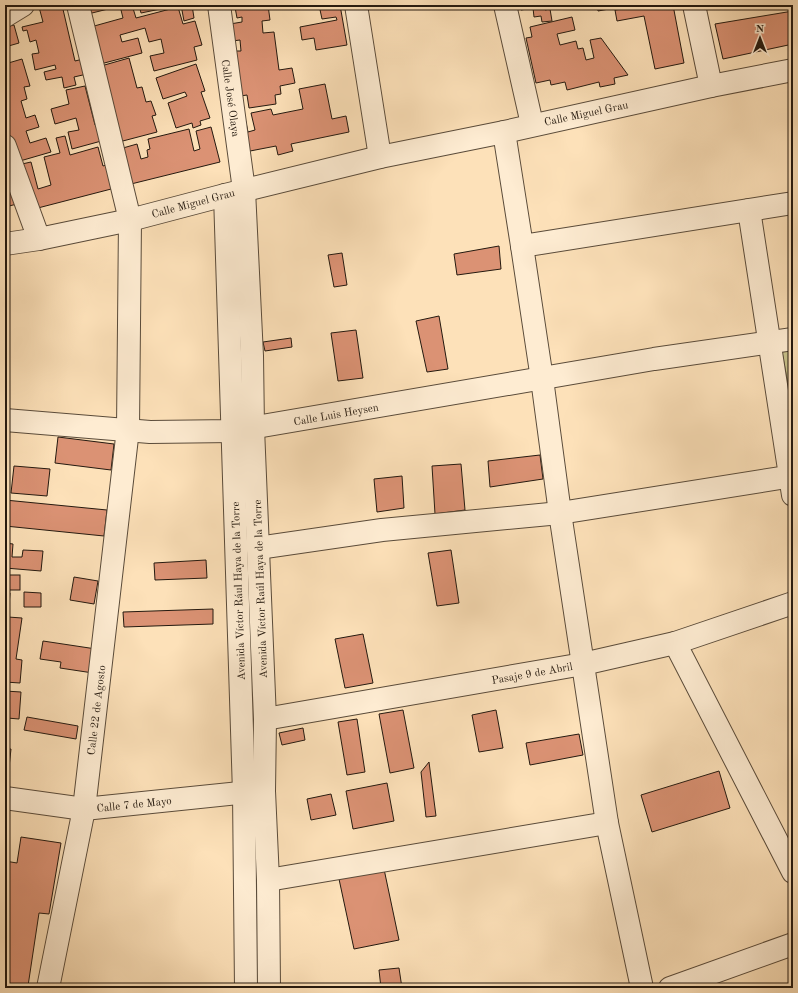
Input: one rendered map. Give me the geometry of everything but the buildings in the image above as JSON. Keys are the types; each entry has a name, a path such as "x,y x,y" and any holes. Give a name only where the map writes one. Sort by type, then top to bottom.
{"street":[{"path":"5,16 23,5"},
{"name":"Calle 22 de Agosto","path":"48,988 84,809 128,429 130,220 78,5"},
{"name":"Calle José Olaya","path":"219,5 234,193"},
{"path":"356,5 380,157"},
{"path":"505,5 532,124"},
{"path":"694,5 711,86"},
{"name":"Calle Miguel Grau","path":"5,244 39,239 130,220 380,157 504,132 532,124 711,86 793,70"},
{"path":"504,132 607,823 642,988"},
{"path":"5,146 39,239"},
{"name":"Avenida Víctor Rául Haya de la Torre","path":"234,193 254,792 246,988"},
{"path":"522,246 793,203"},
{"path":"258,548 382,530 560,513 792,482 749,210"},
{"name":"Calle Luis Heysen","path":"5,420 150,432 243,430 654,360 793,339"},
{"name":"Avenida Víctor Raúl Haya de la Torre","path":"243,430 258,548 265,719 254,792 268,880 269,988"},
{"name":"Pasaje 9 de Abril","path":"265,719 583,664 675,643 793,603"},
{"path":"675,643 793,872"},
{"name":"Calle 7 de Mayo","path":"5,798 84,809 254,792"},
{"path":"268,880 607,823"},
{"path":"670,988 793,944"}],"shaded area":[{"path":"793,350 793,410 782,352"}]}
